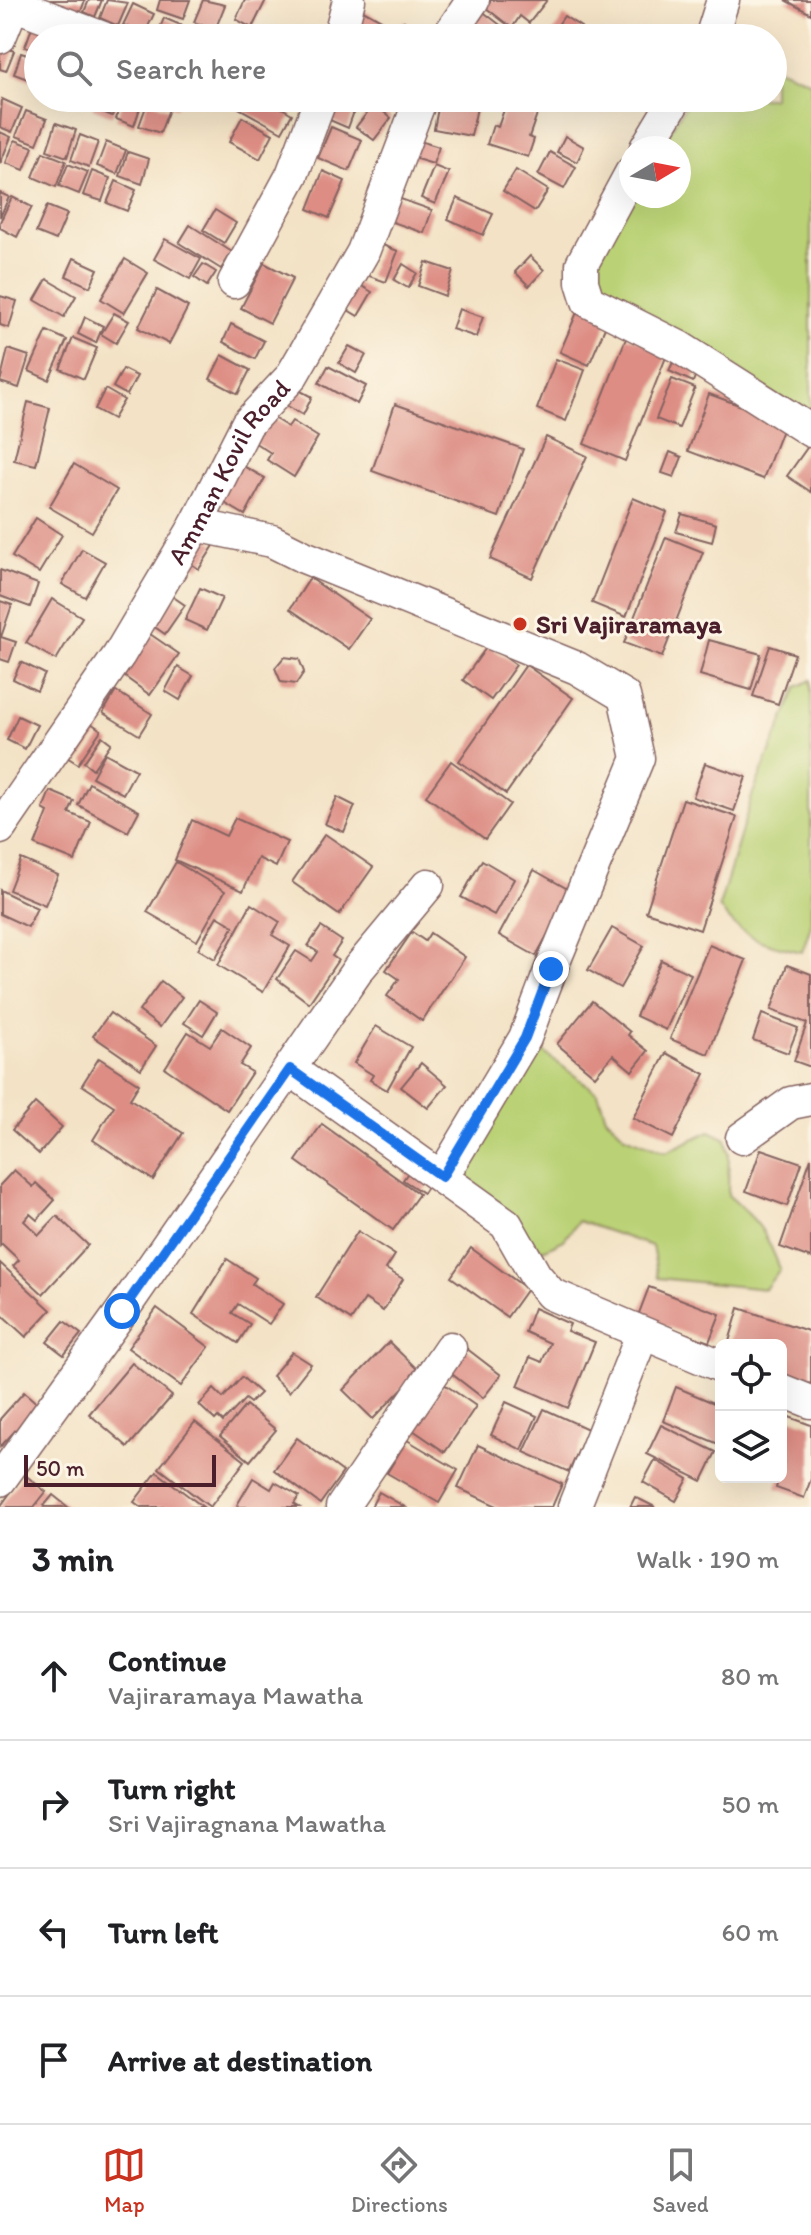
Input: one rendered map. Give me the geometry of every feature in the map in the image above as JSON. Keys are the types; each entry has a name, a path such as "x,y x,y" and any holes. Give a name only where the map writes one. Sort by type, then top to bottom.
{"street":[{"path":"343,24 349,0"},
{"path":"457,24 473,0"},
{"path":"715,24 723,0"},
{"path":"0,37 14,2 68,24"},
{"path":"234,282 292,175 316,112"},
{"name":"Amman Kovil Road","path":"0,828 119,655 196,525 247,424 291,377 363,252 416,112"},
{"path":"653,136 668,112"},
{"path":"619,195 582,264 582,282 588,301 679,347 811,431"},
{"path":"196,525 272,541 304,557 577,668 624,696 638,758 525,1038 442,1177"},
{"path":"0,1480 122,1311 359,968 428,885"},
{"path":"290,1069 506,1224 535,1275 551,1294 715,1364"},
{"path":"742,1138 791,1103 811,1099"},
{"path":"574,1507 642,1335"},
{"path":"342,1507 450,1348"},
{"path":"787,1392 811,1402"}],"green space":[{"path":"787,72 811,82 811,423 593,297 597,255 625,208 691,208 691,136 667,136 682,112 787,112"},
{"path":"811,680 811,925 802,952 745,933 719,907 753,793 797,687"},
{"path":"525,1038 598,1093 606,1117 625,1136 666,1152 710,1131 726,1139 729,1154 728,1195 760,1228 780,1269 765,1289 658,1278 652,1246 578,1221 564,1240 543,1250 442,1177"}],"building":[{"path":"47,0 85,0 80,14"},
{"path":"89,0 102,0 95,17 84,12"},
{"path":"107,0 128,3 119,24 100,18"},
{"path":"160,0 190,0 183,19 157,10"},
{"path":"203,0 225,5 217,24 194,22"},
{"path":"245,0 266,0 254,24 245,24 236,19"},
{"path":"491,0 547,0 529,23 520,16 515,24 507,24 485,7"},
{"path":"785,0 811,0 811,14"},
{"path":"133,4 154,14 149,24 123,24"},
{"path":"477,7 499,24 464,24"},
{"path":"363,10 383,21 381,24 355,24"},
{"path":"564,16 576,24 559,24"},
{"path":"164,18 178,24 162,24"},
{"path":"35,19 49,24 33,24"},
{"path":"0,45 14,51 6,71 0,69"},
{"path":"21,53 24,54 24,78 14,74"},
{"path":"2,99 22,108 12,132 0,127"},
{"path":"26,112 47,119 37,144 16,136"},
{"path":"119,112 139,112 134,126 116,119"},
{"path":"144,112 168,112 160,133 139,126"},
{"path":"246,112 289,112 292,114 282,132"},
{"path":"328,112 354,112 348,128 325,118"},
{"path":"368,112 384,112 391,118 374,140 356,127"},
{"path":"437,112 476,112 471,136 434,129"},
{"path":"503,112 537,114 529,137 534,139 528,157 487,144 493,125 498,127"},
{"path":"242,117 273,134 260,159 229,142"},
{"path":"56,123 76,130 67,157 47,150"},
{"path":"331,127 362,140 349,171 318,158"},
{"path":"0,132 11,137 0,164"},
{"path":"80,135 98,142 89,167 71,160"},
{"path":"565,136 584,147 577,162 557,152"},
{"path":"15,140 33,147 24,170 6,163"},
{"path":"416,140 439,147 433,164 410,157"},
{"path":"106,142 126,150 117,174 97,166"},
{"path":"43,152 66,161 56,187 33,177"},
{"path":"128,152 149,159 142,184 120,176"},
{"path":"550,152 576,167 564,189 538,175"},
{"path":"68,164 88,172 79,194 59,186"},
{"path":"434,166 449,172 435,204 421,198"},
{"path":"516,170 548,190 535,211 503,191"},
{"path":"92,171 110,178 102,201 83,195"},
{"path":"323,171 345,181 329,218 308,209"},
{"path":"116,181 136,190 127,211 107,203"},
{"path":"0,193 9,197 0,217"},
{"path":"392,196 432,210 424,233 384,219"},
{"path":"12,197 32,207 17,237 0,228"},
{"path":"457,198 493,214 483,235 448,219"},
{"path":"47,206 67,214 56,240 36,232"},
{"path":"215,210 236,223 224,243 203,230"},
{"path":"190,225 232,252 221,269 179,243"},
{"path":"165,239 201,259 190,279 154,259"},
{"path":"380,244 398,251 386,282 369,276"},
{"path":"530,256 544,270 529,286 515,272"},
{"path":"74,258 98,269 90,287 66,276"},
{"path":"125,259 148,273 124,313 101,299"},
{"path":"426,262 453,271 445,296 418,286"},
{"path":"264,263 293,278 270,323 241,308"},
{"path":"203,264 216,272 207,286 194,277"},
{"path":"403,264 417,273 408,288 394,280"},
{"path":"47,279 76,296 64,317 35,300"},
{"path":"357,283 372,292 358,316 343,307"},
{"path":"157,290 188,307 169,344 138,328"},
{"path":"0,296 17,301 9,328 0,325"},
{"path":"581,303 610,316 589,365 560,352"},
{"path":"459,309 483,317 476,337 452,329"},
{"path":"114,313 129,321 116,343 101,334"},
{"path":"85,317 103,326 96,343 78,334"},
{"path":"231,324 264,341 255,359 223,342"},
{"path":"47,331 67,340 49,380 29,371"},
{"path":"627,336 668,352 625,461 584,444"},
{"path":"73,338 97,348 84,379 60,369"},
{"path":"349,346 366,355 356,373 339,363"},
{"path":"8,349 29,356 19,388 0,382"},
{"path":"677,353 700,363 693,382 669,371"},
{"path":"222,355 250,370 238,394 210,379"},
{"path":"556,359 585,370 566,421 537,409"},
{"path":"328,366 366,386 357,404 319,383"},
{"path":"123,369 137,376 127,395 113,387"},
{"path":"672,379 695,388 679,428 656,419"},
{"path":"293,387 312,397 303,415 284,404"},
{"path":"105,389 124,400 113,419 95,409"},
{"path":"709,394 785,422 763,479 688,451"},
{"path":"28,402 50,408 36,465 14,460"},
{"path":"395,404 523,449 499,517 372,471"},
{"path":"265,413 288,427 292,421 318,437 294,477 267,460 271,453 249,439"},
{"path":"546,437 587,456 532,578 490,559"},
{"path":"811,446 811,492 787,476"},
{"path":"670,452 682,457 674,477 662,473"},
{"path":"236,462 265,478 245,515 216,498"},
{"path":"74,464 117,490 92,532 49,507"},
{"path":"633,498 667,512 626,617 592,603"},
{"path":"682,514 716,524 712,542 676,532"},
{"path":"36,518 62,535 39,573 12,557"},
{"path":"200,533 215,544 199,569 184,559"},
{"path":"666,537 703,552 662,657 624,643"},
{"path":"82,549 105,562 85,597 62,584"},
{"path":"0,570 38,584 30,607 0,596"},
{"path":"310,578 370,619 349,649 290,609"},
{"path":"200,588 222,598 207,630 185,620"},
{"path":"166,592 185,605 165,634 146,621"},
{"path":"52,599 82,617 56,660 26,643"},
{"path":"0,601 12,605 1,637 16,642 9,662 0,659"},
{"path":"150,634 179,654 150,695 121,674"},
{"path":"709,640 761,654 751,690 700,675"},
{"path":"488,645 516,665 491,700 463,680"},
{"path":"770,646 795,654 778,704 753,696"},
{"path":"284,657 299,659 304,672 296,684 281,682 275,668"},
{"path":"21,662 45,674 37,691 13,679"},
{"path":"526,665 573,698 506,794 459,761"},
{"path":"178,667 193,676 180,700 165,691"},
{"path":"116,691 152,714 139,735 103,713"},
{"path":"18,716 37,725 25,749 7,740"},
{"path":"85,719 101,730 78,764 62,754"},
{"path":"102,736 111,743 93,769 84,762"},
{"path":"105,753 136,770 123,794 92,777"},
{"path":"451,761 510,804 485,839 426,796"},
{"path":"705,763 746,777 734,811 693,797"},
{"path":"89,783 139,811 128,832 78,805"},
{"path":"50,791 74,801 69,813 91,822 75,861 35,845 48,812 43,809"},
{"path":"337,797 355,806 344,832 325,824"},
{"path":"683,799 737,817 700,930 646,912"},
{"path":"235,818 287,842 276,867 258,858 243,891 175,860 192,820 226,836"},
{"path":"325,834 373,867 339,915 292,882"},
{"path":"21,859 58,875 45,905 9,890"},
{"path":"482,860 514,879 494,915 461,897"},
{"path":"176,862 225,891 197,941 147,912"},
{"path":"534,870 571,891 536,956 499,935"},
{"path":"0,890 37,908 28,927 0,914"},
{"path":"251,904 280,922 272,935 290,946 263,992 218,965"},
{"path":"217,916 234,926 215,959 198,949"},
{"path":"321,927 342,941 332,956 338,960 309,1003 277,979 296,951 312,961 318,952 308,946"},
{"path":"612,928 644,946 620,988 588,970"},
{"path":"412,932 425,941 430,933 465,957 422,1021 387,996 399,979 386,970"},
{"path":"709,945 746,960 708,1054 670,1039"},
{"path":"661,960 691,974 666,1030 636,1016"},
{"path":"787,965 811,974 811,1067 794,1061 807,1023 771,1010"},
{"path":"161,981 182,997 160,1027 139,1011"},
{"path":"199,1000 217,1012 203,1035 184,1023"},
{"path":"592,1001 648,1051 632,1071 613,1055 595,1076 557,1044"},
{"path":"110,1013 156,1046 141,1069 93,1036"},
{"path":"762,1014 798,1028 788,1053 753,1040"},
{"path":"376,1026 411,1047 387,1090 370,1080 373,1075 354,1063"},
{"path":"222,1028 251,1048 240,1065 252,1072 227,1110 165,1068 188,1032 210,1046"},
{"path":"666,1053 705,1074 673,1138 633,1118"},
{"path":"99,1058 139,1084 130,1099 183,1133 153,1180 93,1140 114,1106 82,1085"},
{"path":"421,1063 447,1085 428,1108 401,1087"},
{"path":"35,1103 62,1127 39,1154 12,1130"},
{"path":"322,1124 419,1194 393,1230 296,1161"},
{"path":"761,1149 802,1163 787,1206 746,1191"},
{"path":"811,1158 811,1258 780,1247"},
{"path":"411,1168 431,1181 423,1193 403,1180"},
{"path":"14,1170 33,1187 36,1183 55,1200 37,1220 30,1214 24,1221 39,1235 57,1216 88,1245 43,1294 13,1266 19,1260 2,1244 0,1246 0,1185"},
{"path":"358,1231 395,1255 386,1269 403,1279 383,1311 365,1299 351,1320 316,1297"},
{"path":"471,1248 527,1289 507,1317 451,1277"},
{"path":"227,1259 256,1278 252,1284 283,1304 269,1324 238,1304 232,1313 250,1324 238,1343 193,1314"},
{"path":"0,1263 51,1310 26,1337 0,1313"},
{"path":"649,1287 720,1314 709,1342 638,1316"},
{"path":"157,1308 209,1347 181,1386 128,1348"},
{"path":"534,1308 570,1324 567,1331 595,1342 568,1408 518,1386 530,1357 542,1362 550,1343 525,1332"},
{"path":"739,1308 811,1332 811,1386 787,1378 787,1339 730,1339"},
{"path":"64,1321 81,1334 64,1355 47,1342"},
{"path":"389,1342 419,1371 373,1419 343,1390"},
{"path":"466,1348 501,1375 483,1398 448,1371"},
{"path":"292,1352 311,1364 289,1392 272,1376"},
{"path":"132,1363 172,1396 128,1447 89,1414"},
{"path":"242,1377 260,1393 250,1403 245,1399 223,1422 218,1417 215,1420 199,1405 214,1389 223,1398"},
{"path":"444,1384 476,1406 445,1452 413,1430"},
{"path":"676,1387 715,1403 715,1443 663,1421"},
{"path":"24,1392 39,1405 0,1447 0,1419"},
{"path":"506,1402 537,1416 522,1450 491,1435"},
{"path":"246,1405 276,1430 250,1461 220,1436"},
{"path":"544,1409 588,1429 569,1472 524,1452"},
{"path":"787,1416 811,1425 811,1479 804,1498 776,1488 778,1483 787,1483"},
{"path":"195,1422 245,1461 210,1507 159,1468"},
{"path":"661,1425 715,1452 702,1481 647,1454"},
{"path":"297,1438 343,1472 320,1504 274,1470"},
{"path":"407,1440 458,1470 439,1503 387,1473"},
{"path":"478,1445 562,1484 552,1507 499,1507 458,1488"},
{"path":"655,1460 688,1479 676,1501 643,1482"},
{"path":"157,1472 203,1507 141,1507 134,1502"},
{"path":"24,1474 46,1492 34,1507 0,1507"},
{"path":"253,1478 271,1489 275,1482 299,1496 294,1504 299,1507 240,1507 237,1505"},
{"path":"379,1492 405,1507 371,1507"},
{"path":"53,1495 68,1507 43,1507"},
{"path":"635,1497 655,1507 630,1507"}],"place":[{"name":"Sri Vajiraramaya","path":"520,624"}],"route":[{"path":"122,1311 290,1069 442,1177 525,1038 551,969"}]}
